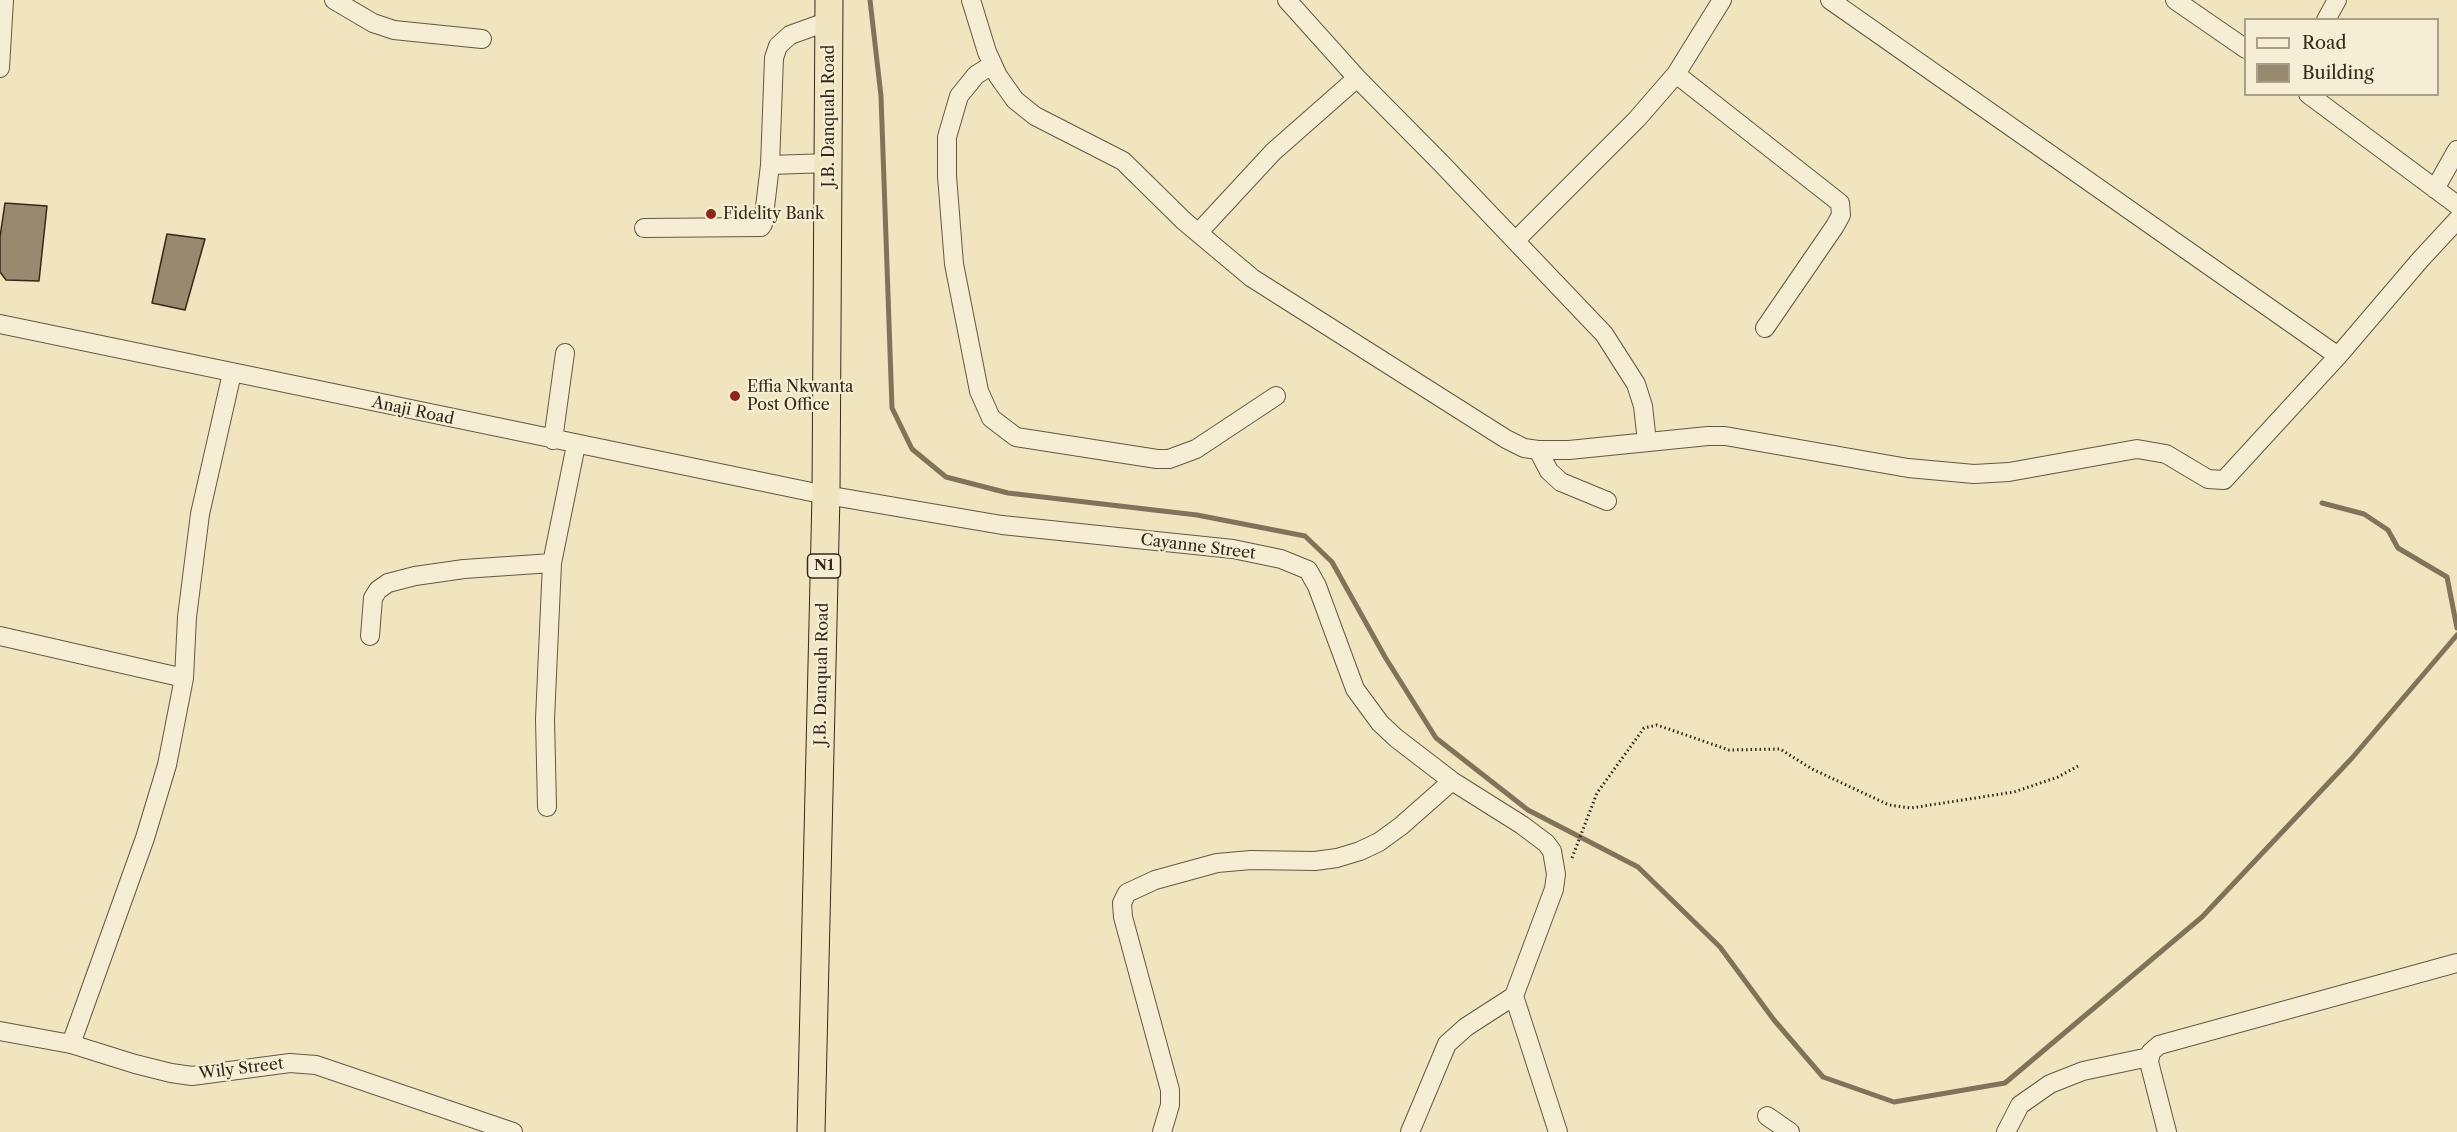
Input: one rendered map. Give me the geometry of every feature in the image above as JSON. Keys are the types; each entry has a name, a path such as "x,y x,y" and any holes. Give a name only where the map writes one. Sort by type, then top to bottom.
{"highway":[{"name":"J.B. Danquah Road","path":"811,1132 826,495 829,11"}],"street":[{"path":"0,68 4,0"},
{"path":"334,0 373,23 394,30 482,39"},
{"path":"971,0 992,65 1015,100 1035,116 1123,161 1198,233 1252,278 1506,439 1524,448 1569,450 1708,435 1898,466 1974,474 2009,472 2137,449 2166,454 2208,479 2224,480 2338,356 2457,220"},
{"path":"1287,0 1357,78 1604,334 1636,384 1643,406 1647,442"},
{"path":"1515,241 1637,119 1676,74 1722,0"},
{"path":"1830,0 2338,356"},
{"path":"2175,0 2244,48"},
{"path":"2327,18 2337,0"},
{"path":"644,228 761,227 770,165 774,58 778,45 829,11"},
{"path":"992,65 976,75 959,96 947,137 947,176 954,264 979,391 991,418 1016,437 1169,459 1196,449 1276,396"},
{"path":"1676,74 1840,202 1841,215 1835,226 1765,328"},
{"path":"1198,233 1273,152 1357,78"},
{"path":"2311,96 2457,205"},
{"path":"2435,189 2457,150"},
{"path":"770,165 829,163"},
{"name":"Anaji Road","path":"0,324 826,495"},
{"path":"553,440 565,353"},
{"path":"71,1044 167,765 184,678 187,617 200,514 232,373"},
{"path":"547,807 545,719 552,563 576,445"},
{"path":"1538,450 1549,471 1561,482 1607,501"},
{"name":"Cayanne Street","path":"826,495 1002,525 1233,549 1260,554 1308,570 1355,689 1380,723 1452,781"},
{"path":"370,636 373,598 378,590 388,583 415,576 464,569 552,563"},
{"path":"0,636 184,678"},
{"path":"1162,1132 1170,1105 1170,1090 1123,917 1122,903 1127,893 1155,880 1216,863 1251,860 1315,861 1337,858 1360,851 1379,842 1401,826 1452,781 1537,836 1552,851 1555,860 1554,889 1514,996 1466,1027 1447,1044 1410,1132"},
{"path":"2168,1132 2149,1057 2154,1048 2163,1043 2457,963"},
{"path":"1514,996 1558,1132"},
{"name":"Wily Street","path":"0,1030 71,1044 135,1064 192,1076 290,1063 316,1065 513,1132"},
{"path":"2006,1132 2020,1105 2050,1084 2083,1071 2149,1057"},
{"path":"1767,1116 1790,1132"}],"path":[{"path":"1575,854 1597,793 1644,728 1657,724 1730,750 1780,749 1812,769 1889,805 1900,807 1911,808 2014,792 2058,777 2078,766"}],"building":[{"path":"5,203 47,206 39,281 6,280 0,272 0,237"},
{"path":"167,234 205,239 185,310 152,303"}],"waterway":[{"path":"870,0 881,96 892,408 912,449 946,477 1008,493 1197,515 1305,536 1332,562 1385,657 1436,738 1528,810 1638,867 1720,947 1774,1020 1823,1077 1894,1102 2005,1083 2202,917 2352,758 2457,635"},
{"path":"2322,503 2364,514 2388,530 2398,548 2447,577 2457,628"}],"place":[{"name":"Fidelity Bank","path":"711,214"},
{"name":"Effia Nkwanta Post Office","path":"735,396"}]}
